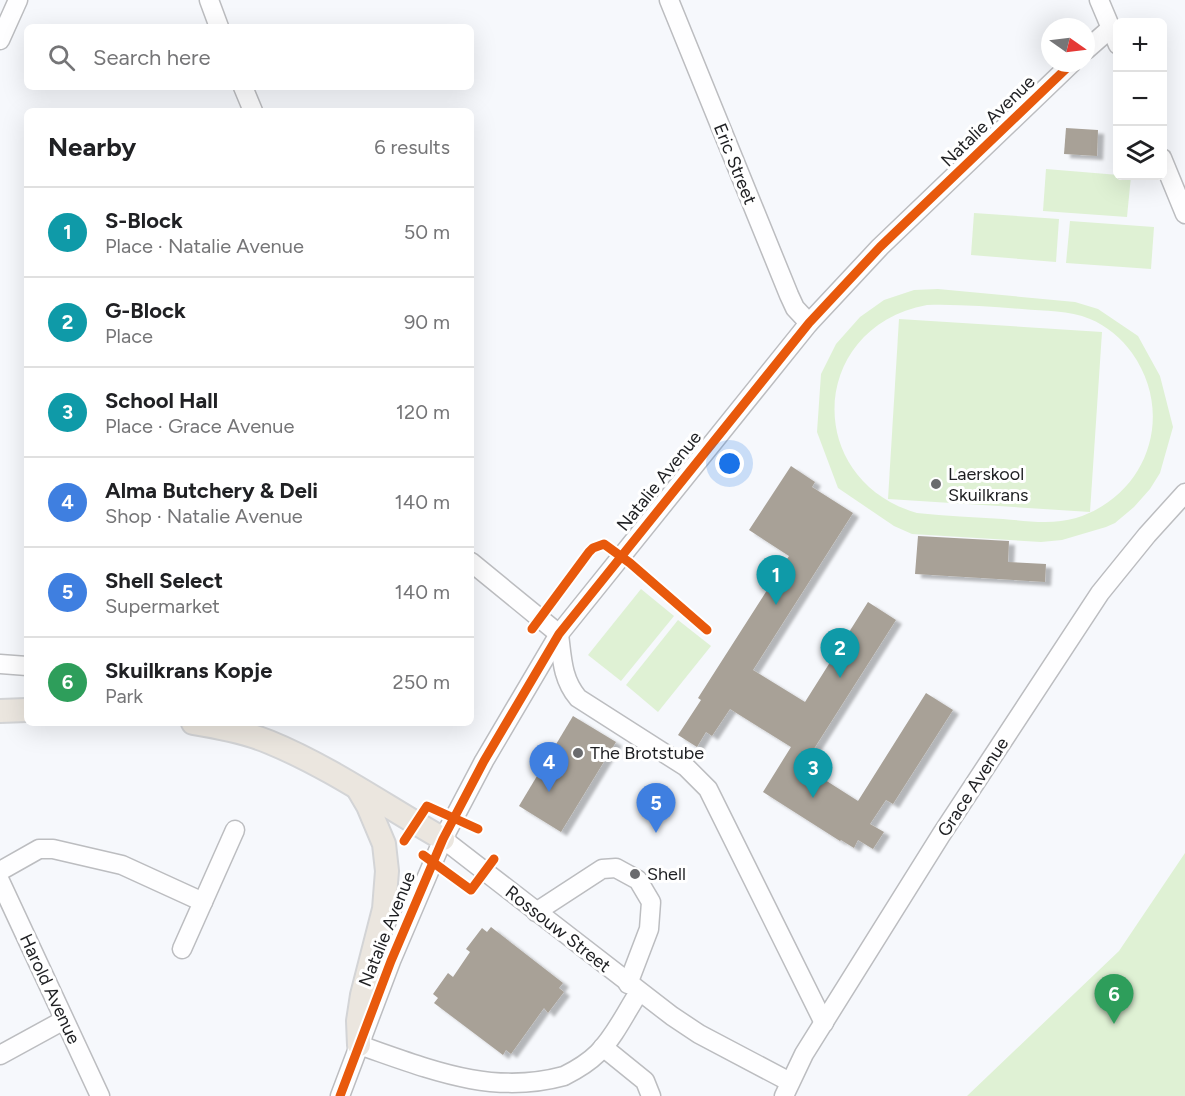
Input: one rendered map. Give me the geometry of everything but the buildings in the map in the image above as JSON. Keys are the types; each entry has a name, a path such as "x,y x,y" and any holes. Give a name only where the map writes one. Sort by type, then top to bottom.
{"main road":[{"name":"Rossouw Street","path":"209,726 267,741 313,762 442,839"},
{"path":"358,788 384,844 387,871 384,909 362,995 358,1021 359,1045"}],"street":[{"path":"0,40 18,0"},
{"path":"209,0 218,24"},
{"name":"Eric Street","path":"669,0 789,295 798,313 809,323"},
{"path":"1100,0 1113,34"},
{"path":"1095,46 1113,37"},
{"name":"Natalie Avenue","path":"340,1096 391,961 442,839 484,761 559,634 809,323 880,247 1063,72"},
{"path":"244,90 252,108"},
{"path":"1167,170 1185,214"},
{"name":"Grace Avenue","path":"787,1089 804,1054 941,835 1100,594 1147,535 1185,493"},
{"path":"474,564 559,634 564,673 570,688 578,698 686,767 708,789 824,1023"},
{"path":"0,664 24,666"},
{"path":"182,949 235,830"},
{"name":"Rossouw Street","path":"442,839 634,988 699,1034 787,1089"},
{"path":"0,871 39,849 53,849 122,865 203,902"},
{"path":"359,1045 476,1089 498,1092 530,1089 555,1081 593,1058 603,1047 634,988 649,928 651,902 638,880 616,868 602,869 536,912"},
{"name":"Harold Avenue","path":"0,881 100,1096"},
{"path":"0,1056 64,1020"},
{"path":"603,1047 645,1081 651,1096"}],"green space":[{"path":"1046,169 1113,175 1113,180 1131,180 1127,217 1043,211"},
{"path":"974,213 1059,219 1056,262 971,255"},
{"path":"1070,221 1154,227 1151,269 1066,263"},
{"path":"938,289 1075,302 1098,309 1138,336 1160,376 1173,427 1160,473 1134,507 1115,523 1062,540 1041,542 912,534 894,526 838,488 817,432 821,374 836,344 860,317 884,300 914,290","holes":["927,305 975,306 1074,314 1102,325 1123,342 1145,377 1152,402 1152,427 1147,450 1137,472 1121,492 1101,507 1067,520 1049,522 928,514 917,513 880,495 853,469 839,438 835,404 842,372 859,342 888,319"]},
{"path":"899,319 1102,332 1090,512 888,499"},
{"path":"641,589 674,616 621,681 588,655"},
{"path":"678,620 711,646 658,712 626,685"},
{"path":"1185,853 1185,1096 967,1096 1119,951"}],"cycle path":[{"path":"340,1096 391,961 443,839 484,761 559,634 809,323 880,247 1063,72"},
{"path":"532,629 589,552 604,544 630,563 707,630"},
{"path":"404,841 427,806 478,829"},
{"path":"423,855 471,890 494,859"}],"place":[{"name":"Laerskool Skuilkrans","path":"936,484"},
{"name":"S-Block","path":"776,605"},
{"name":"G-Block","path":"840,678"},
{"name":"The Brotstube","path":"578,753"},
{"name":"Alma Butchery & Deli","path":"549,792"},
{"name":"School Hall","path":"813,798"},
{"name":"Shell Select","path":"656,833"},
{"name":"Shell","path":"635,874"},
{"name":"Skuilkrans Kopje","path":"1114,1024"}]}
